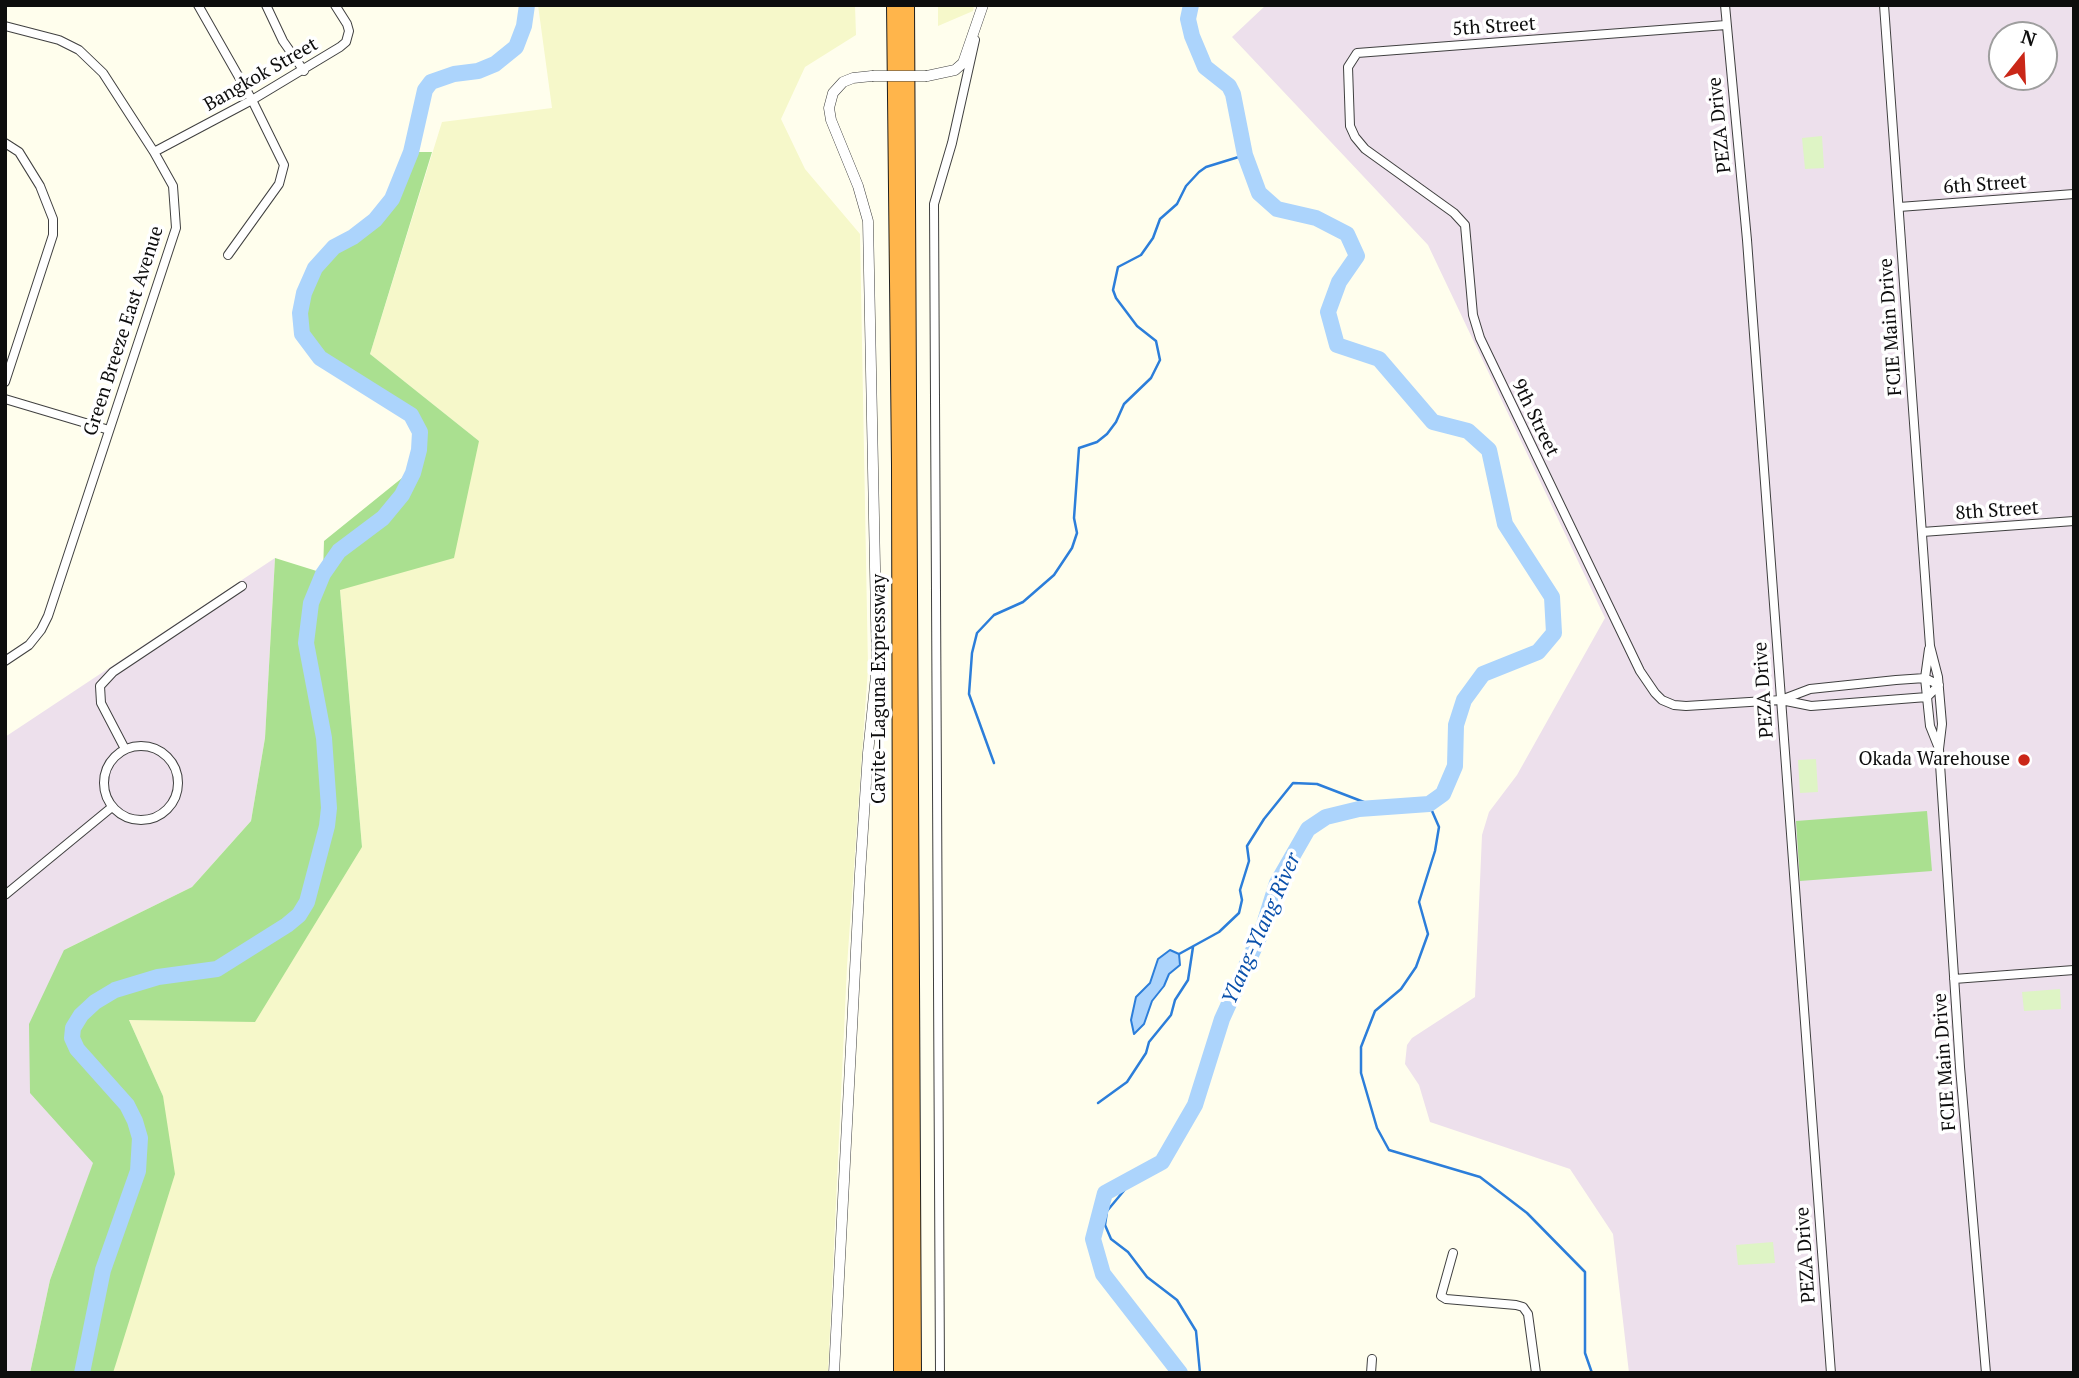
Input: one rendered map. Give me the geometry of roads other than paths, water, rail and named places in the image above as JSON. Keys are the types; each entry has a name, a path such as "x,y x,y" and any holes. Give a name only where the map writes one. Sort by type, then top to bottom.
{"highway":[{"name":"Cavite–Laguna Expressway","path":"894,5 899,493 901,1373"},
{"name":"Cavite–Laguna Expressway","path":"907,5 914,1373"}],"street":[{"path":"198,5 252,100 284,165 279,184 228,255"},
{"path":"266,5 283,41 304,71"},
{"name":"Bangkok Street","path":"154,152 304,71 346,41 347,24 335,5"},
{"path":"940,1373 934,204 952,143 983,5"},
{"name":"PEZA Drive","path":"1725,5 1747,240 1831,1373"},
{"name":"FCIE Main Drive","path":"1884,5 1930,646 1942,724 1939,748 1954,979 1986,1373"},
{"path":"834,1373 867,753 877,654 868,221 858,186 831,121 829,108 833,93 844,82 853,78 927,76 950,72 959,67 966,58 979,21"},
{"name":"5th Street","path":"1351,60 1357,53 1726,25"},
{"name":"Green Breeze East Avenue","path":"5,26 59,40 79,50 103,73 173,186 176,228 48,616 29,645 5,661"},
{"name":"9th Street","path":"1351,60 1348,67 1350,126 1355,137 1364,149 1454,213 1465,225 1473,315 1479,338 1640,671 1655,693 1662,700 1686,706 1781,700 1811,706 1927,697"},
{"path":"5,143 19,152 40,187 53,219 53,235 5,382"},
{"name":"6th Street","path":"1899,207 2074,194"},
{"path":"5,398 109,430"},
{"name":"8th Street","path":"1922,532 2074,521"},
{"path":"125,749 100,704 100,686 113,672 242,586"},
{"name":"FCIE Main Drive","path":"1930,646 1925,678 1930,726 1939,748"},
{"path":"1925,678 1938,685 1927,697"},
{"name":"9th Street","path":"1781,700 1810,689 1925,678"},
{"path":"137,745 150,746 162,751 172,760 179,784 170,808 160,816 134,820 112,807 104,786 104,775 108,764 125,749 137,745"},
{"path":"5,895 112,807"},
{"path":"1954,979 2074,970"},
{"path":"1453,1253 1441,1296 1523,1307 1528,1314 1536,1373"},
{"path":"1371,1373 1372,1359"}],"water":[{"path":"1170,950 1179,954 1180,965 1169,974 1164,986 1152,1001 1144,1024 1134,1034 1131,1020 1136,997 1150,983 1158,959"}],"waterway":[{"path":"82,1373 103,1270 138,1171 140,1138 127,1105 77,1049 72,1038 73,1028 81,1015 95,1002 115,990 158,977 217,969 287,925 299,915 307,902 327,826 329,808 324,738 306,643 311,603 323,574 339,551 383,518 402,495 413,473 419,450 420,432 411,415 320,358 302,334 300,313 304,293 315,268 334,247 375,220 392,199 411,152 425,90 431,82 454,74 478,71 495,64 516,47 524,26 527,5"},
{"name":"Ylang-Ylang River","path":"1180,1373 1103,1274 1093,1239 1105,1193 1162,1162 1195,1105 1222,1019 1262,931 1277,883 1308,829 1326,817 1359,809 1429,804 1443,794 1455,766 1456,725 1464,700 1483,674 1538,652 1554,633 1552,597 1505,524 1489,450 1468,431 1433,422 1379,359 1337,345 1328,312 1339,282 1357,256 1347,234 1316,218 1277,209 1259,193 1245,155 1233,94 1229,86 1205,67 1192,36 1188,19 1191,5"},
{"path":"994,763 969,694 972,653 977,633 994,615 1023,602 1054,575 1072,548 1077,533 1074,518 1079,448 1097,442 1107,434 1124,404 1151,378 1160,360 1156,341 1137,326 1116,298 1113,290 1118,267 1141,255 1153,238 1160,219 1177,204 1186,186 1199,172 1206,167 1245,155"},
{"path":"1179,954 1219,932 1239,913 1242,900 1240,890 1249,861 1247,846 1264,819 1293,783 1317,784 1369,804 1397,807"},
{"path":"1429,804 1439,827 1435,851 1419,902 1428,934 1416,967 1401,989 1375,1011 1361,1047 1361,1073 1377,1128 1389,1150 1480,1177 1527,1213 1585,1272 1585,1353 1592,1373"},
{"path":"1098,1103 1127,1082 1146,1053 1149,1042 1171,1015 1175,1000 1188,980 1193,947"},
{"path":"1137,1175 1107,1211 1105,1225 1111,1239 1128,1252 1147,1277 1177,1300 1196,1331 1200,1373"}],"place":[{"name":"Okada Warehouse","path":"2024,760"}]}
